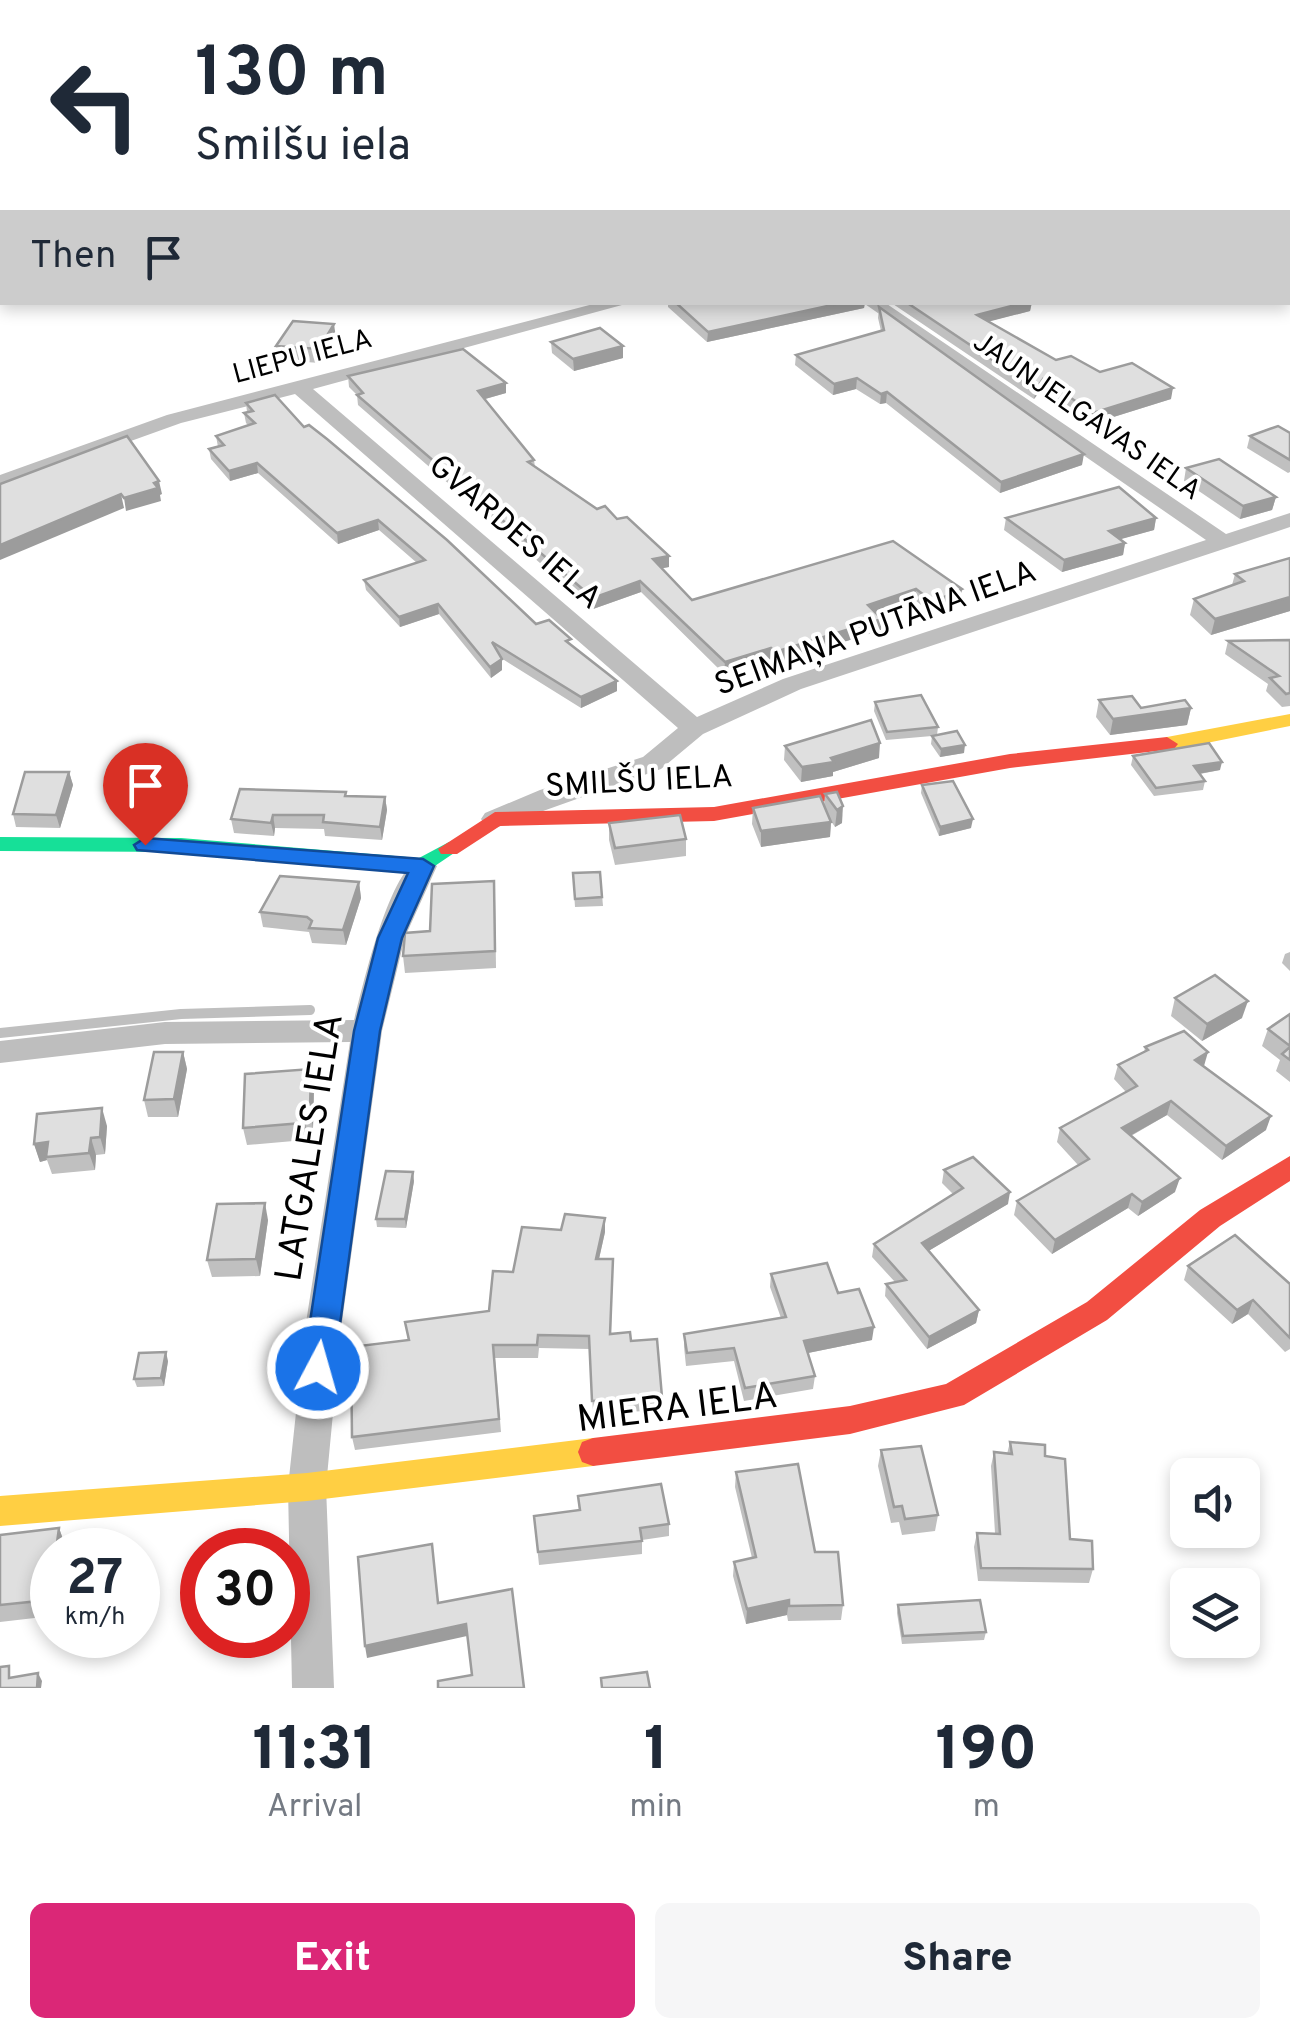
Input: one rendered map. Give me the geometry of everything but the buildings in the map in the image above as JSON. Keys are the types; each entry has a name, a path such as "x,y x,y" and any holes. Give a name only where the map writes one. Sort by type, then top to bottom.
{"street":[{"name":"LIEPU IELA","path":"0,482 174,419 296,384 612,305"},
{"name":"JAUNJELGAVAS IELA","path":"875,305 1223,542"},
{"name":"GVARDES IELA","path":"296,384 694,728"},
{"name":"SEIMAŅA PUTĀNA IELA","path":"495,819 550,796 652,764 694,728 792,684 1290,520"},
{"name":"SMILŠU IELA","path":"495,819 714,814 1010,762 1153,748 1290,720"},
{"path":"0,844 181,846 423,866 495,819"},
{"name":"LATGALES IELA","path":"313,1688 307,1486 322,1329 367,1031 390,938 423,866"},
{"path":"0,1052 165,1033 367,1031"},
{"name":"MIERA IELA","path":"0,1511 307,1486 850,1420 953,1396 1097,1311 1210,1218 1290,1167"}],"waterway":[{"path":"0,1033 181,1014 310,1010"}],"traffic: fast":[{"path":"0,844 181,845 423,866 449,849"}],"traffic: slow":[{"path":"1167,744 1290,720"},
{"path":"0,1511 307,1487 593,1452"}],"traffic: jam":[{"path":"449,849 495,819 714,814 1010,761 1167,744"},
{"path":"593,1452 850,1420 953,1396 1097,1311 1210,1218 1290,1167"}],"route":[{"path":"145,845 423,866 390,938 367,1031 318,1368"}]}
